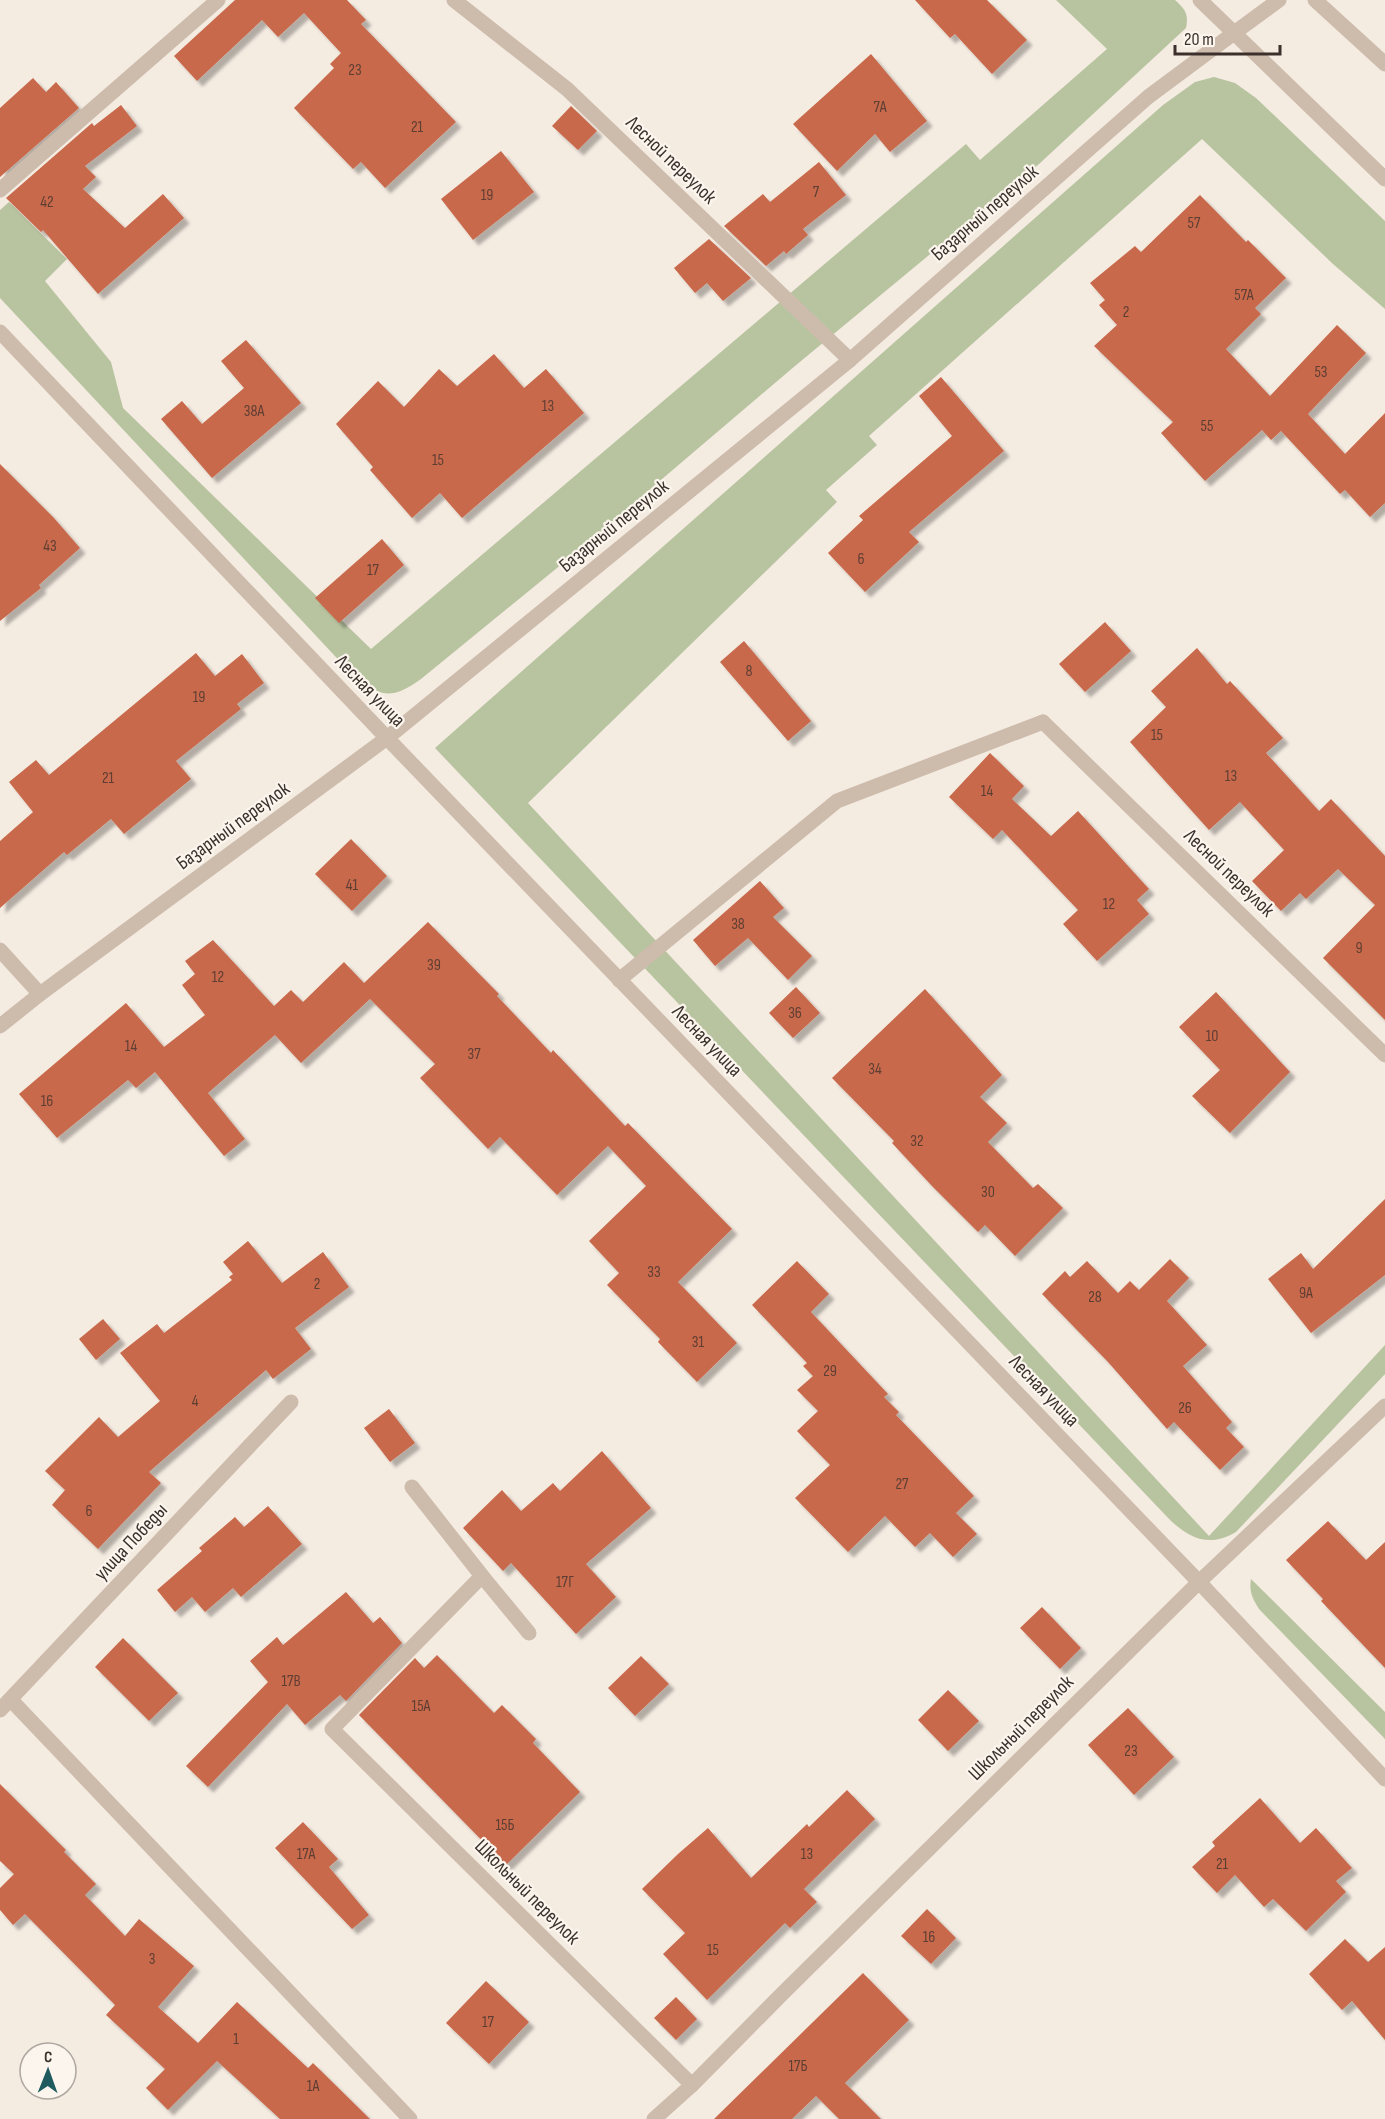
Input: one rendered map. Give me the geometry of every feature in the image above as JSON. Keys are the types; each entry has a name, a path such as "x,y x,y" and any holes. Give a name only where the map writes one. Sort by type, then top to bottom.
{"street":[{"path":"0,190 218,0"},
{"name":"Лесной переулок","path":"454,0 567,89 850,360"},
{"path":"1200,0 1385,178"},
{"name":"Базарный переулок","path":"0,1026 387,738 850,360 1148,97 1279,0"},
{"path":"1314,0 1385,64"},
{"name":"Лесная улица","path":"0,332 619,980 1199,1582 1385,1779"},
{"name":"Лесной переулок","path":"619,980 837,801 1043,722 1385,1054"},
{"path":"0,950 40,994"},
{"name":"улица Победы","path":"5,1705 291,1402"},
{"name":"Школьный переулок","path":"654,2119 692,2085 1199,1582 1385,1406"},
{"path":"412,1487 482,1576 530,1632"},
{"name":"Школьный переулок","path":"482,1576 332,1729 692,2085"},
{"path":"5,1705 410,2119"}],"green space":[{"path":"1056,0 1175,0 1185,12 1186,28 1039,164 795,366 568,559 421,679 399,692 382,693 374,690 348,670 0,298 0,210 9,202 67,259 45,281 111,362 123,408 371,649 966,144 980,160 1107,49"},
{"path":"1214,77 1235,83 1256,98 1385,221 1385,309 1333,264 1202,139 869,436 877,445 826,490 837,502 528,803 1209,1536 1385,1345 1385,1374 1236,1532 1227,1537 1210,1540 1194,1537 1171,1521 435,748 1163,105 1195,82"},
{"path":"1251,1579 1385,1712 1385,1739 1259,1609 1250,1587"}],"building":[{"path":"235,0 347,0 366,20 361,24 456,122 385,188 361,162 353,169 294,108 334,68 330,64 341,53 304,13 278,37 262,20 197,81 174,56"},
{"path":"915,0 987,0 1027,40 992,74 955,34 950,38"},
{"path":"871,54 927,121 890,152 875,134 837,171 793,124"},
{"path":"33,78 46,92 56,82 79,108 0,177 0,108"},
{"path":"121,105 137,126 85,166 96,177 83,189 125,228 163,194 184,218 98,294 43,230 41,232 6,198 92,123 94,126"},
{"path":"571,106 597,131 578,150 552,126"},
{"path":"501,151 534,192 473,240 441,199"},
{"path":"819,162 846,195 803,229 808,235 786,254 784,251 766,266 724,226 763,194 770,202"},
{"path":"1200,195 1246,242 1248,240 1286,278 1255,308 1261,314 1226,349 1270,396 1337,325 1366,353 1308,414 1345,454 1385,413 1385,503 1370,517 1345,490 1340,494 1281,431 1271,440 1262,430 1205,481 1161,433 1173,422 1094,346 1117,325 1099,305 1105,300 1090,283 1135,246 1141,252"},
{"path":"709,239 751,278 723,301 707,283 695,293 674,268"},
{"path":"246,340 301,403 212,478 161,419 182,401 202,424 244,388 221,361"},
{"path":"494,354 524,388 546,369 584,413 462,518 440,493 412,518 370,470 373,467 336,424 378,381 404,407 439,369 457,386"},
{"path":"941,377 1004,451 909,532 919,542 865,592 828,553 863,520 859,516 952,436 919,396"},
{"path":"0,464 54,518 80,548 39,585 41,588 0,621"},
{"path":"382,539 404,565 339,623 315,598"},
{"path":"1105,622 1131,651 1085,692 1059,664"},
{"path":"744,641 811,721 788,741 720,662"},
{"path":"1197,648 1227,684 1230,681 1283,738 1266,753 1319,811 1331,799 1385,856 1385,1020 1323,958 1375,905 1338,869 1306,899 1300,893 1281,911 1252,881 1284,850 1240,802 1209,830 1130,742 1166,707 1151,691"},
{"path":"196,653 215,676 242,654 264,683 237,704 241,709 176,761 191,779 124,834 111,819 67,855 64,852 0,908 0,841 33,812 9,782 36,760 49,775"},
{"path":"990,753 1024,786 1012,799 1051,836 1078,811 1149,889 1137,900 1149,914 1097,961 1063,924 1078,910 1002,830 993,839 949,797"},
{"path":"351,839 387,876 352,911 315,874"},
{"path":"760,881 784,908 773,917 812,956 788,980 748,938 715,966 693,940"},
{"path":"428,922 499,994 497,996 551,1053 553,1050 625,1126 628,1123 732,1229 678,1282 737,1343 697,1382 658,1342 660,1339 607,1285 619,1273 589,1241 646,1186 608,1146 557,1195 500,1137 488,1149 420,1078 435,1064 370,999 301,1063 275,1035 208,1093 245,1139 224,1156 155,1072 136,1088 128,1080 57,1138 19,1094 126,1003 164,1047 205,1015 182,985 195,974 185,961 213,940 274,1006 291,990 303,1002 344,962 364,983"},
{"path":"796,987 820,1013 793,1038 769,1013"},
{"path":"925,989 1002,1075 980,1097 1007,1123 988,1142 1033,1188 1038,1184 1063,1208 1015,1256 985,1225 978,1232 832,1078"},
{"path":"1216,992 1290,1072 1230,1133 1192,1096 1220,1070 1179,1027"},
{"path":"1385,1199 1385,1275 1311,1333 1268,1279 1301,1253 1313,1269"},
{"path":"248,1241 282,1283 323,1252 349,1287 295,1328 311,1349 273,1379 266,1370 149,1472 161,1483 98,1549 52,1505 65,1490 45,1471 99,1417 118,1437 160,1401 120,1353 157,1324 164,1333 232,1280 229,1277 233,1274 223,1262"},
{"path":"1170,1259 1189,1278 1167,1301 1207,1345 1183,1366 1232,1422 1226,1428 1244,1447 1220,1470 1174,1422 1167,1429 1108,1362 1042,1294 1065,1271 1070,1277 1087,1261 1118,1293 1130,1281 1139,1290"},
{"path":"797,1261 829,1294 811,1312 888,1394 884,1397 899,1412 896,1415 974,1496 956,1513 977,1534 953,1557 930,1533 915,1547 885,1516 848,1552 795,1498 830,1465 797,1431 818,1411 797,1390 813,1376 803,1366 807,1363 752,1305"},
{"path":"103,1319 120,1339 96,1360 79,1339"},
{"path":"389,1409 415,1443 390,1462 364,1428"},
{"path":"602,1451 651,1508 586,1564 616,1597 576,1634 511,1563 503,1571 463,1528 502,1490 521,1511 553,1483 560,1491"},
{"path":"268,1506 302,1544 241,1597 233,1588 205,1612 192,1597 175,1612 157,1590 202,1551 199,1548 235,1517 244,1527"},
{"path":"1328,1521 1366,1560 1385,1542 1385,1668 1321,1601 1323,1599 1286,1560"},
{"path":"346,1592 373,1623 380,1617 402,1643 346,1701 340,1695 305,1725 287,1704 208,1787 186,1766 268,1682 250,1661 277,1637 283,1645"},
{"path":"1042,1607 1081,1648 1060,1669 1020,1628"},
{"path":"123,1638 178,1693 149,1721 95,1667"},
{"path":"437,1655 494,1713 502,1705 536,1739 533,1743 580,1792 506,1865 359,1715 415,1658 424,1668"},
{"path":"641,1656 669,1684 635,1716 608,1688"},
{"path":"948,1690 979,1721 948,1751 918,1720"},
{"path":"1128,1708 1174,1757 1134,1795 1088,1745"},
{"path":"0,1784 66,1850 64,1852 96,1884 85,1895 125,1936 139,1919 194,1966 158,2007 198,2043 237,2002 308,2068 313,2063 370,2119 280,2119 217,2061 168,2110 146,2088 165,2069 106,2015 115,2005 25,1914 13,1925 0,1910 0,1888 14,1874 0,1861"},
{"path":"847,1790 875,1819 804,1889 817,1902 790,1928 785,1923 707,2000 663,1954 685,1933 642,1889 708,1828 751,1878 807,1824 809,1827"},
{"path":"1260,1798 1300,1843 1316,1828 1352,1868 1336,1881 1346,1892 1306,1931 1273,1899 1264,1907 1235,1875 1217,1893 1192,1867 1215,1846 1212,1842"},
{"path":"303,1822 338,1859 329,1867 369,1915 352,1929 275,1848"},
{"path":"927,1909 956,1938 931,1964 901,1936"},
{"path":"1345,1939 1368,1962 1385,1947 1385,2040 1352,2001 1342,2010 1309,1974"},
{"path":"863,1973 909,2020 845,2083 881,2119 839,2119 816,2096 792,2119 714,2119"},
{"path":"486,1981 529,2022 489,2064 446,2023"},
{"path":"676,1997 697,2019 676,2040 654,2018"}]}
